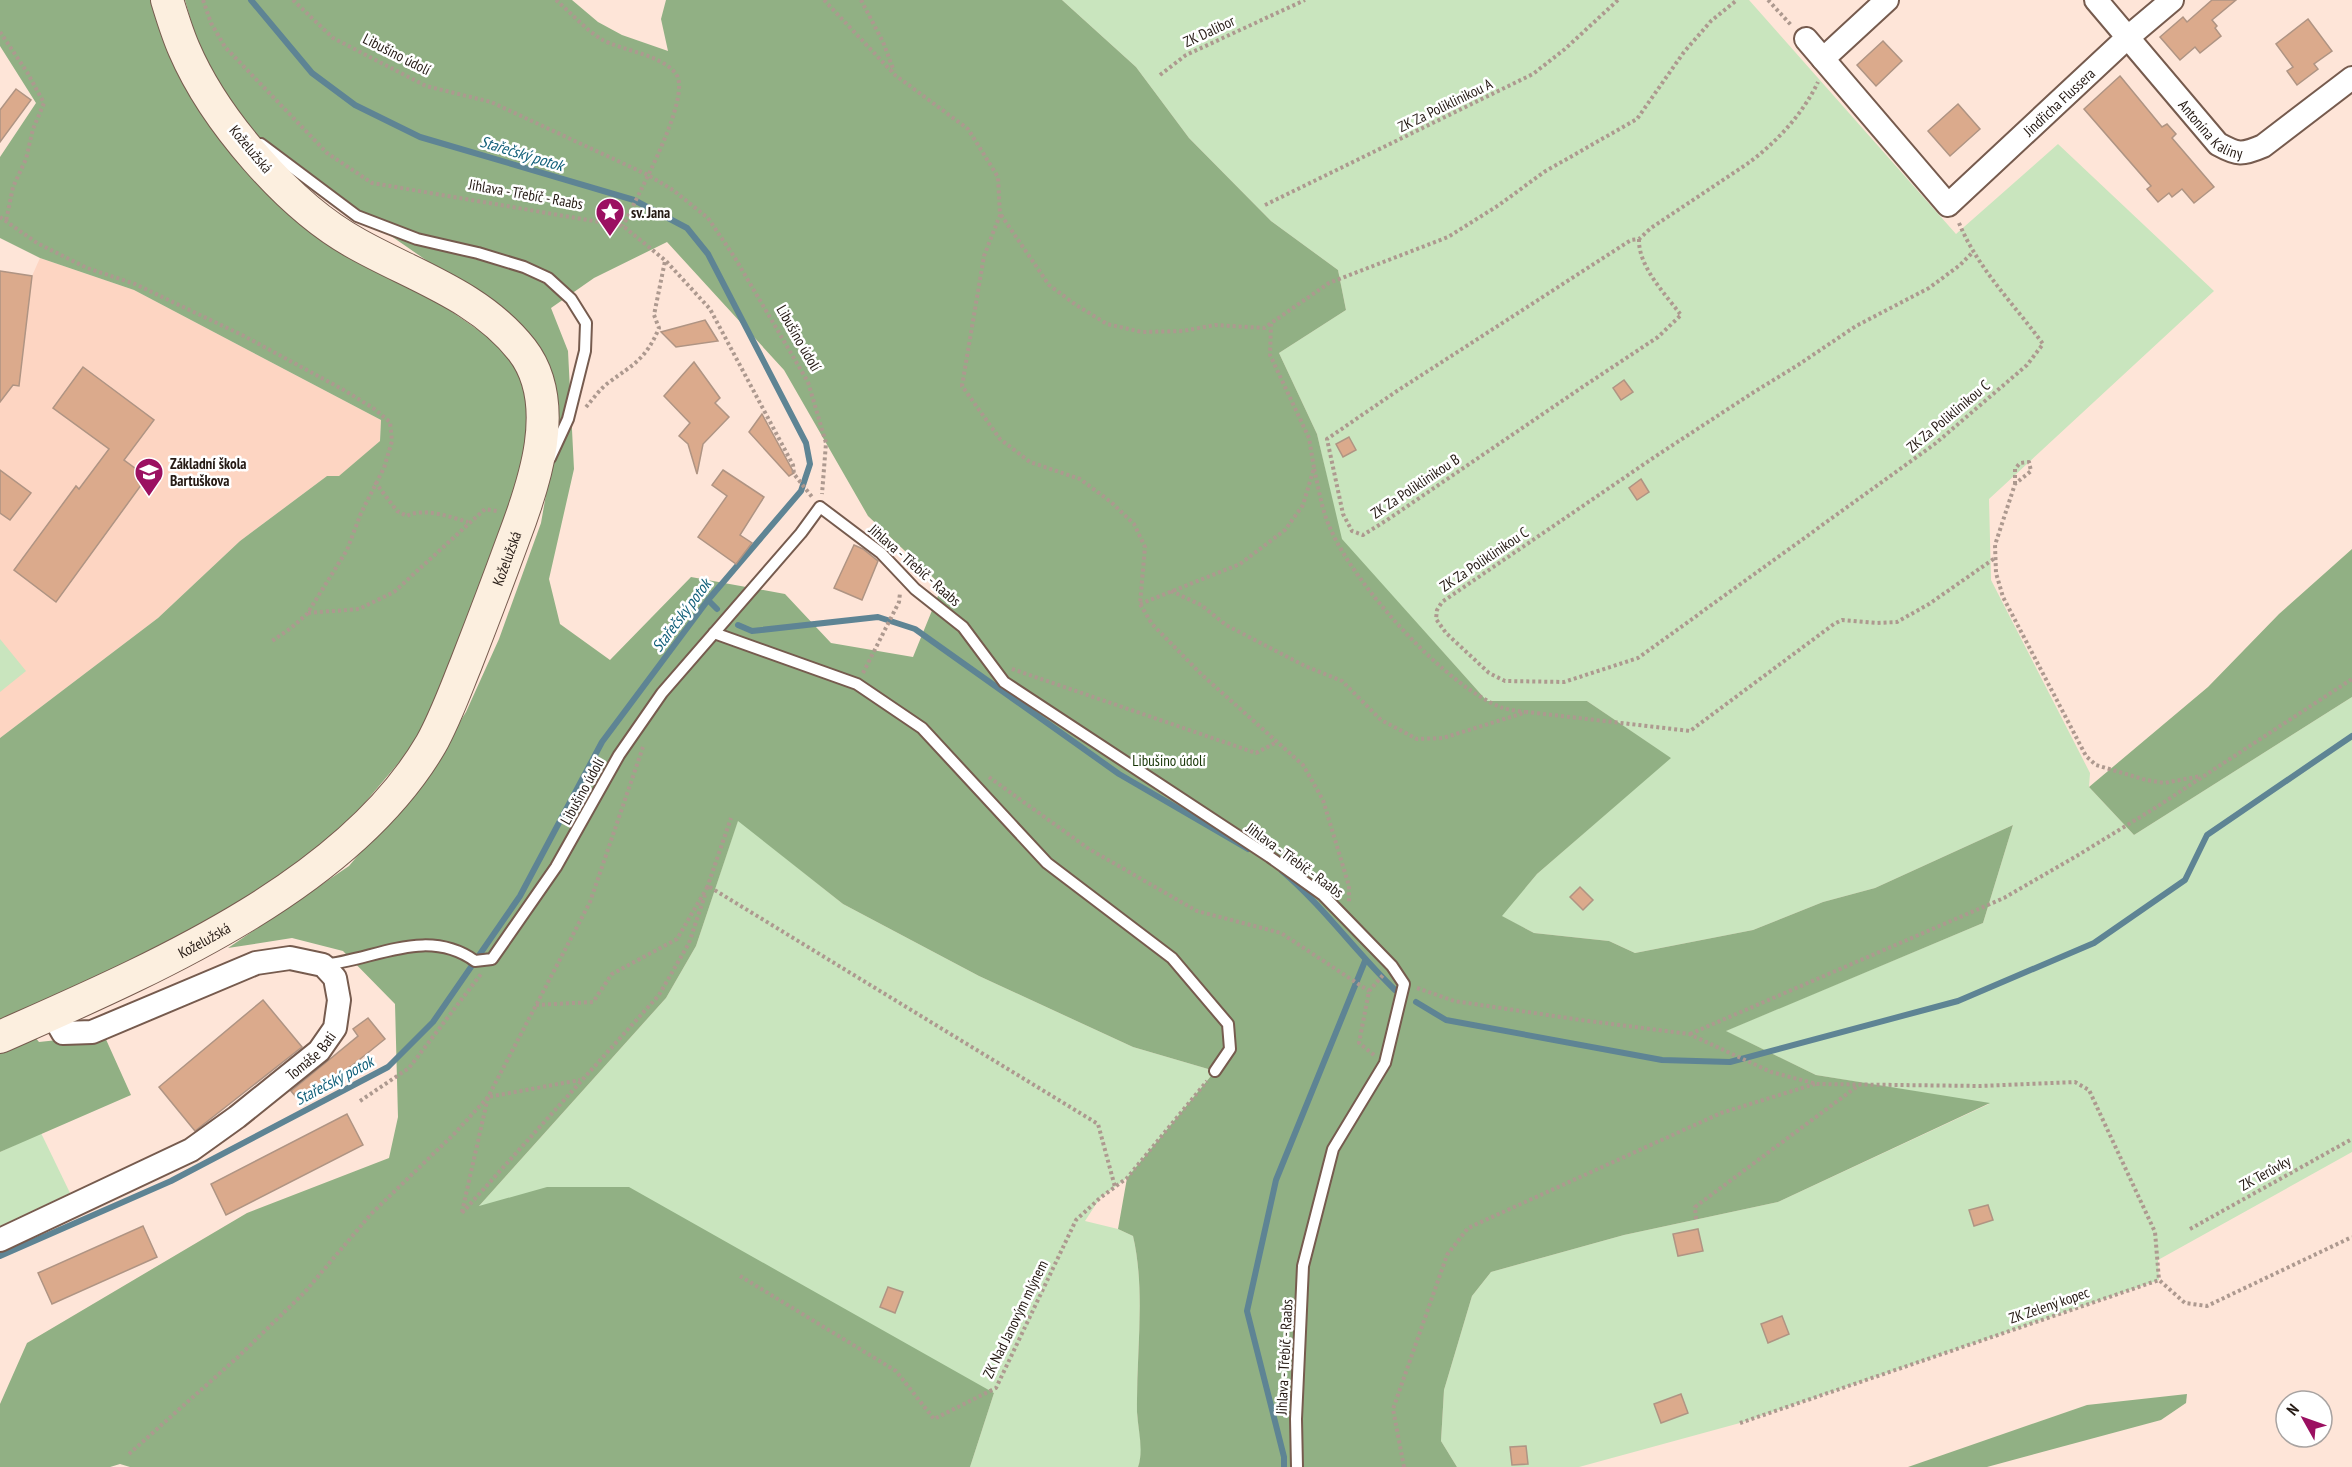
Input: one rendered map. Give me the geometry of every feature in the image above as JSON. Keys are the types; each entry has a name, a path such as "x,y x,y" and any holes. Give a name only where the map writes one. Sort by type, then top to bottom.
{"main road":[{"name":"Koželužská","path":"0,1037 141,973 219,932 262,906 334,853 380,811 419,763 440,726 522,518 536,475 541,432 540,399 536,377 520,348 496,323 467,300 353,242 325,223 261,164 224,116 195,72 184,49 167,0"}],"street":[{"path":"1823,59 1887,0"},
{"name":"Antonína Kaliny","path":"2096,0 2218,144 2234,152 2246,153 2263,146 2352,78"},
{"name":"Jindřicha Flussera","path":"1957,220 2127,38 2172,0"},
{"path":"1806,39 1957,220"},
{"path":"52,1014 63,1033 92,1032 256,963 290,958 323,965"},
{"name":"Tomáše Bati","path":"0,1240 191,1150 237,1117 319,1051 335,1028 339,999 335,978 323,965"}],"lane":[{"path":"224,116 357,216 417,240 524,267 548,278 571,299 586,323 585,351 562,435 522,518"},
{"name":"Jihlava - Třebíč - Raabs","path":"820,507 881,553 915,589 963,627 1004,682 1270,857 1323,895 1392,966 1404,984 1385,1063 1333,1149 1303,1266 1296,1419 1297,1467"},
{"name":"Libušino údolí","path":"492,959 556,867 619,755 662,693 801,533 820,507"},
{"path":"714,633 857,684 922,728 1047,863 1172,958 1228,1024 1230,1049 1215,1071"},
{"path":"323,965 414,945 438,947 465,954 475,961 492,959"}],"path":[{"name":"Jihlava - Třebíč - Raabs","path":"203,0 211,23 225,47 327,153 372,183 623,226 666,261 710,309 792,465 794,474 820,507"},
{"name":"Libušino údolí","path":"293,0 333,38 426,86 491,102 648,175 673,190 708,218 735,258 808,381 826,443 825,479 820,507"},
{"path":"556,0 602,39 664,64 676,74 680,83 680,94 673,120 623,226"},
{"path":"824,0 895,75 968,129 998,177 1000,214 984,256 962,386 1000,439 1030,462 1080,479 1112,502 1134,524 1145,547 1140,604 1152,624 1193,666 1303,765 1323,800 1349,886 1349,920"},
{"path":"861,0 883,42 895,75"},
{"name":"ZK Dalibor","path":"1160,75 1185,55 1305,0"},
{"name":"ZK Za Poliklinikou A","path":"1265,205 1533,74 1565,49 1618,0"},
{"path":"1000,214 1049,285 1107,324 1142,332 1183,331 1215,326 1264,328 1329,283 1448,237 1499,205 1544,172 1637,119 1684,52 1711,21 1737,0"},
{"path":"1768,0 1806,39"},
{"path":"0,32 27,72 44,103 33,129 26,159 13,187 6,221"},
{"name":"ZK Za Poliklinikou B","path":"1639,239 1639,249 1645,263 1681,315 1658,337 1387,520 1363,535 1352,531 1343,514 1327,439 1397,391 1631,240 1639,239 1651,228 1761,153 1809,101 1819,79 1823,59"},
{"path":"0,217 37,243 87,268 135,284 244,336 373,408 390,422 392,441 384,468 375,482 347,550 307,614 272,641"},
{"name":"ZK Za Poliklinikou C","path":"1957,220 1973,252 1999,290 2043,344 2027,365 1914,460 1638,658 1563,682 1505,681 1489,673 1446,633 1436,619 1437,610 1442,602 1511,554 1656,456 1798,366 1856,326 1929,288 1960,265 1973,252"},
{"path":"562,435 606,384 631,368 651,348 659,328 654,315 666,261"},
{"path":"1271,324 1270,354 1309,438 1314,468 1330,530 1353,570 1400,628 1455,679 1503,708 1690,731 1834,624 1842,620 1897,622 1929,604 1995,558"},
{"path":"2014,484 2031,471 2029,462 2020,462 2014,469 2014,484 1995,545 1995,573 2003,597 2086,756 2096,765 2164,783 2205,775"},
{"path":"1140,604 1240,564 1285,530 1303,505 1314,468"},
{"path":"375,482 397,511 407,516 414,512 426,513 468,522"},
{"path":"307,614 359,609 394,592 451,542 468,522 485,509 508,512 522,518"},
{"path":"857,684 899,602 900,574"},
{"path":"1171,591 1201,605 1226,625 1305,666 1342,681 1381,720 1418,739 1443,738 1527,712"},
{"path":"987,660 1256,753 1277,742"},
{"path":"1689,1034 2004,898 2075,857 2352,679"},
{"path":"129,1454 239,1356 304,1293 372,1214 456,1133 488,1097 590,902 647,737"},
{"path":"987,775 1089,849 1197,911 1281,933 1370,991"},
{"path":"488,1097 462,1213 659,994 689,943 731,818"},
{"path":"536,1005 593,1002 612,974 677,939 708,886"},
{"path":"708,886 1098,1124 1115,1187"},
{"path":"360,1101 409,1068 492,959"},
{"path":"1385,1063 1359,1043 1370,991 1392,966"},
{"path":"1404,984 1454,1001 1689,1034 1771,1072 1816,1084 1981,1086 2075,1082 2089,1090 2155,1232 2159,1280 2185,1303 2207,1306 2352,1237"},
{"name":"ZK Nad Janovým mlýnem","path":"740,1276 896,1371 934,1419 996,1388 1076,1220 1127,1178 1215,1071"},
{"path":"488,1097 581,1080"},
{"path":"1404,1467 1393,1409 1447,1255 1468,1228 1721,1113 1816,1084"},
{"path":"1696,1220 1695,1207 1860,1084"},
{"name":"ZK Terůvky","path":"2190,1229 2352,1139"},
{"name":"ZK Zelený kopec","path":"1740,1423 2159,1280"}],"shaded area":[{"name":"Základní škola Bartuškova","path":"40,258 134,290 381,420 380,441 339,477 327,476 240,541 158,618 0,738 0,271 32,276"}],"green space":[{"path":"0,0 155,0 171,54 210,126 252,174 487,336 517,364 525,390 528,431 513,516 441,699 406,754 330,844 214,923 0,1022 0,738 158,618 240,541 327,476 339,476 380,441 381,420 134,290 40,258 0,238 0,157 36,103 0,46"},
{"name":"Libušino údolí","path":"185,0 572,0 598,22 622,35 668,51 661,19 666,0 1062,0 1136,67 1189,138 1271,221 1338,270 1346,310 1279,353 1317,434 1342,539 1487,701 1587,701 1671,758 1537,874 1502,916 1534,933 1609,941 1635,953 1753,930 1823,902 1875,888 2013,825 1983,923 1726,1031 1816,1075 1990,1103 1778,1202 1624,1235 1491,1272 1472,1296 1444,1390 1441,1441 1457,1467 1138,1467 1141,1447 1137,1412 1139,1279 1133,1236 1118,1229 1127,1178 1215,1071 1133,1047 979,976 843,904 738,821 696,946 666,998 479,1206 547,1187 629,1187 994,1393 970,1467 130,1467 120,1464 110,1467 0,1467 0,1404 27,1343 247,1213 389,1158 398,1117 395,1004 343,951 292,938 228,948 349,866 429,771 466,712 499,639 541,523 557,432 553,385 541,348 504,314 271,153 233,109 197,43","holes":["667,242 784,370 868,516 942,586 913,657 831,643 785,594 691,577 610,660 560,624 549,579 574,469 568,351 551,308 594,278"]},
{"path":"1062,0 1749,0 1956,234 2058,144 2214,291 1989,499 1991,580 2090,773 2089,787 2134,835 2352,697 2352,1152 2158,1260 2159,1280 1740,1423 1579,1467 1457,1467 1441,1441 1444,1390 1472,1296 1491,1272 1624,1235 1778,1202 1989,1104 1816,1075 1725,1031 1983,923 2013,825 1875,888 1823,902 1753,930 1635,953 1609,941 1534,933 1501,916 1537,874 1670,758 1587,701 1487,701 1341,539 1317,434 1279,353 1346,310 1338,270 1271,221 1189,138 1136,67"},
{"path":"2352,549 2352,697 2134,835 2089,787 2208,687 2279,614"},
{"path":"0,639 26,671 0,692"},
{"path":"738,820 843,904 979,976 1133,1047 1215,1071 1127,1178 1100,1198 1085,1221 1118,1229 1133,1236 1140,1301 1137,1412 1141,1447 1138,1467 970,1467 994,1393 478,1207 666,998 696,946"},
{"path":"104,1035 131,1095 0,1152 0,1049 34,1036 39,1042"},
{"path":"41,1133 70,1193 0,1226 0,1152"},
{"path":"2187,1394 2186,1403 2161,1420 1987,1467 1908,1467 2087,1405"}],"building":[{"path":"2212,0 2236,0 2212,20 2221,36 2200,53 2195,47 2180,60 2160,37 2183,17 2187,22"},
{"path":"2308,19 2332,51 2314,64 2318,69 2297,85 2287,71 2293,67 2276,44"},
{"path":"1883,41 1902,61 1876,86 1857,65"},
{"path":"2120,76 2162,127 2167,124 2176,134 2172,138 2214,187 2194,203 2182,189 2172,197 2169,193 2158,202 2147,189 2151,186 2084,109"},
{"path":"16,89 31,100 0,142 0,110"},
{"path":"1958,104 1980,129 1950,156 1928,131"},
{"path":"0,271 32,276 19,386 13,385 0,402"},
{"path":"705,320 718,341 676,347 661,332"},
{"path":"694,362 720,398 715,403 729,417 703,444 697,474 688,444 679,436 690,423 664,396"},
{"path":"83,367 154,420 124,460 147,477 56,602 14,570 76,486 79,489 109,449 53,408"},
{"path":"1624,380 1633,392 1621,400 1613,388"},
{"path":"762,414 794,473 789,476 749,432"},
{"path":"1349,437 1356,450 1343,457 1336,444"},
{"path":"0,470 31,493 10,520 0,513"},
{"path":"723,470 764,497 740,535 752,543 736,564 698,537 727,496 712,485"},
{"path":"1641,479 1649,492 1637,500 1629,488"},
{"path":"854,545 878,561 862,600 834,588"},
{"path":"1580,887 1593,900 1583,910 1570,897"},
{"path":"263,1000 302,1047 195,1131 159,1087"},
{"path":"368,1018 385,1039 303,1105 291,1091 358,1036 353,1029"},
{"path":"347,1114 363,1145 226,1215 211,1184"},
{"path":"1988,1205 1993,1220 1974,1226 1969,1210"},
{"path":"143,1226 157,1257 52,1304 38,1273"},
{"path":"1698,1229 1703,1251 1678,1256 1673,1234"},
{"path":"888,1287 903,1292 895,1313 880,1307"},
{"path":"1782,1316 1789,1334 1768,1343 1761,1324"},
{"path":"1681,1394 1688,1413 1661,1423 1654,1404"},
{"path":"1526,1446 1528,1464 1512,1465 1510,1447"}],"waterway":[{"name":"Stařečský potok","path":"0,1256 171,1181 388,1067 433,1022 520,896 602,742 708,600 801,491 810,464 806,443 708,254 687,228 634,200 420,137 355,105 312,73 251,0"},
{"path":"708,600 717,609"},
{"path":"738,625 752,631 878,617 915,629 1119,774 1248,849"},
{"path":"1416,1002 1446,1020 1662,1060 1730,1062 1958,1001 2094,943 2185,880 2207,835 2352,736"},
{"path":"1282,871 1395,990"},
{"path":"1284,1467 1284,1457 1247,1311 1276,1180 1365,961"}],"place":[{"name":"sv. Jana","path":"610,238"},
{"name":"Základní škola Bartuškova","path":"149,498"}]}
